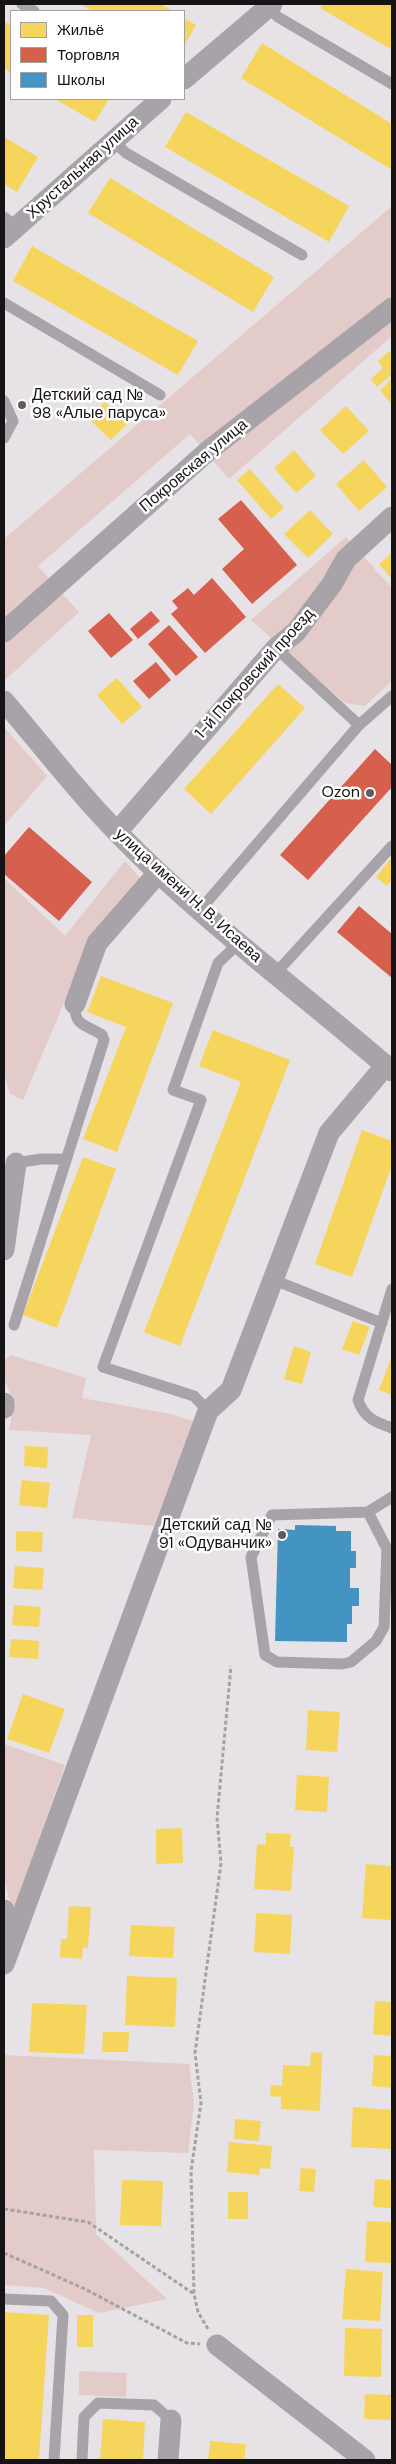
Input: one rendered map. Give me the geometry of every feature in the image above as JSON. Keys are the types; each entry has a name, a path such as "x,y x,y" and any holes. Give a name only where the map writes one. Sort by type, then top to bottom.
{"street":[{"path":"185,78 270,5"},
{"name":"Хрустальная улица","path":"8,227 113,142 160,100"},
{"name":"Покровская улица","path":"4,632 208,451 392,308"},
{"name":"1-й Покровский проезд","path":"117,832 276,648 296,632 332,584 346,560 392,518"},
{"name":"улица имени Н. В. Исаева","path":"4,701 117,832 158,872 275,974 390,1064"},
{"path":"75,1004 98,943 158,872"},
{"path":"4,1964 208,1411 230,1390 274,1280 329,1133 390,1064"},
{"path":"4,1250 16,1163"},
{"path":"4,1403 4,1408"},
{"path":"4,1910 7,1927 16,1932"},
{"path":"217,2345 365,2460"},
{"path":"168,2460 171,2420"}],"lane":[{"path":"270,5 278,17 392,84"},
{"path":"113,142 126,153 302,255"},
{"path":"4,303 160,395"},
{"path":"4,401 13,421 4,438"},
{"path":"276,648 359,725"},
{"path":"200,910 359,725 392,696"},
{"path":"275,974 392,846"},
{"path":"208,1411 194,1396 103,1367 201,1100 173,1090 218,962 238,943"},
{"path":"14,1325 104,1040 102,1034 83,1026 78,1021 74,1013 75,1004"},
{"path":"16,1163 41,1159 66,1159"},
{"path":"274,1280 382,1323"},
{"path":"392,1289 358,1400 362,1412 372,1421 392,1428"},
{"path":"368,1512 387,1549 384,1627 376,1641 351,1662 342,1664 277,1662 265,1655 251,1557 272,1515 368,1512 392,1497"},
{"path":"4,2299 51,2301 63,2315 54,2460"},
{"path":"82,2460 84,2417 98,2403 154,2405 171,2420"}],"path":[{"path":"217,2345 198,2312 194,2294 191,2171 202,2103 195,2053 221,1863 217,1818 231,1666"},
{"path":"4,2209 88,2222 194,2294"},
{"path":"4,2253 85,2289 187,2343 217,2345"}],"shaded area":[{"path":"392,206 392,336 229,479 190,434 38,566 79,612 4,681 4,539"},
{"path":"346,537 392,588 392,681 365,706 345,703 251,620"},
{"path":"4,727 47,776 4,826"},
{"path":"125,861 140,878 90,941 23,1100 10,1094 4,1074 4,878 65,936"},
{"path":"11,1355 86,1378 82,1398 171,1414 193,1421 154,1526 72,1518 91,1435 9,1430 14,1402 4,1379 4,1361"},
{"path":"4,1744 65,1765 16,1904 11,1908 4,1876"},
{"path":"4,2055 189,2064 194,2104 188,2153 94,2150 96,2234 167,2299 99,2313 44,2288 4,2285"},
{"path":"79,2371 127,2373 126,2397 79,2395"}],"building: Жильё":[{"path":"80,4 161,4 171,10 91,10"},
{"path":"323,4 392,4 392,50 320,8"},
{"path":"185,19 196,25 185,44"},
{"path":"4,21 10,25 10,72 4,68"},
{"path":"262,43 392,124 392,170 241,78"},
{"path":"57,100 108,100 95,122"},
{"path":"186,112 349,206 329,242 165,147"},
{"path":"4,137 38,157 17,192 4,184"},
{"path":"110,178 274,277 253,312 88,213"},
{"path":"32,246 198,341 178,375 13,281"},
{"path":"389,351 392,354 392,374 377,387 371,379 383,368 378,361"},
{"path":"392,379 392,405 380,390"},
{"path":"105,402 127,424 111,440 89,419"},
{"path":"346,406 369,431 343,454 320,430"},
{"path":"294,450 316,476 296,493 274,468"},
{"path":"364,460 387,487 359,511 336,484"},
{"path":"250,469 284,508 271,519 237,480"},
{"path":"310,510 333,534 308,558 284,534"},
{"path":"392,553 392,579 379,564"},
{"path":"117,678 142,707 122,724 97,695"},
{"path":"278,684 305,708 211,814 184,789"},
{"path":"392,857 392,880 387,886 376,877"},
{"path":"101,976 173,1003 117,1152 83,1139 126,1027 87,1012"},
{"path":"213,1030 290,1060 180,1346 144,1332 241,1082 199,1066"},
{"path":"362,1130 392,1141 392,1165 352,1277 315,1264"},
{"path":"83,1157 116,1169 57,1328 23,1315"},
{"path":"353,1321 370,1327 359,1355 342,1349"},
{"path":"294,1346 311,1352 302,1384 284,1379"},
{"path":"392,1356 392,1395 379,1390"},
{"path":"25,1446 48,1447 47,1468 24,1466"},
{"path":"22,1480 50,1483 47,1508 19,1505"},
{"path":"16,1531 43,1532 42,1552 16,1551"},
{"path":"15,1566 44,1568 42,1590 13,1588"},
{"path":"14,1605 41,1607 39,1627 12,1625"},
{"path":"11,1639 39,1641 38,1659 9,1657"},
{"path":"23,1694 65,1709 49,1753 7,1739"},
{"path":"308,1710 340,1712 337,1752 306,1750"},
{"path":"297,1775 329,1777 327,1812 295,1810"},
{"path":"182,1828 183,1863 156,1864 156,1829"},
{"path":"266,1833 291,1834 290,1847 294,1847 291,1891 254,1889 257,1844 266,1845"},
{"path":"366,1864 392,1866 392,1920 362,1918"},
{"path":"69,1906 91,1907 88,1948 83,1947 82,1959 60,1957 61,1939 67,1939"},
{"path":"256,1913 292,1915 290,1954 254,1952"},
{"path":"131,1925 175,1927 173,1958 129,1956"},
{"path":"127,1976 177,1978 175,2027 125,2025"},
{"path":"375,2001 392,2002 392,2036 373,2034"},
{"path":"32,2003 87,2005 84,2054 29,2052"},
{"path":"103,2032 129,2032 128,2052 102,2052"},
{"path":"311,2052 322,2053 320,2111 281,2109 281,2097 270,2096 271,2085 282,2086 283,2065 310,2066"},
{"path":"374,2055 392,2056 392,2088 372,2086"},
{"path":"353,2107 392,2110 392,2149 351,2147"},
{"path":"235,2119 261,2121 259,2141 234,2139"},
{"path":"229,2142 272,2146 270,2169 260,2168 259,2175 227,2172"},
{"path":"301,2168 316,2169 314,2192 299,2191"},
{"path":"375,2179 392,2180 392,2208 373,2207"},
{"path":"122,2180 163,2181 161,2226 120,2225"},
{"path":"228,2192 248,2192 248,2219 228,2219"},
{"path":"367,2221 392,2222 392,2263 365,2262"},
{"path":"346,2269 383,2272 380,2321 342,2319"},
{"path":"4,2312 49,2315 39,2460 4,2460"},
{"path":"77,2315 93,2315 93,2347 77,2347"},
{"path":"345,2328 382,2329 381,2377 344,2376"},
{"path":"365,2394 392,2395 391,2420 364,2419"},
{"path":"103,2419 145,2422 143,2460 100,2460"},
{"path":"210,2441 246,2444 244,2460 208,2460"}],"building: Торговля":[{"path":"241,500 297,565 252,604 222,569 244,549 218,519"},
{"path":"212,578 246,617 205,653 171,614 178,608 172,601 188,588 194,595"},
{"path":"151,611 160,621 138,639 130,629"},
{"path":"109,613 133,640 111,658 88,631"},
{"path":"169,625 198,657 176,676 148,644"},
{"path":"156,662 171,680 149,699 133,681"},
{"path":"375,749 392,765 392,787 308,880 280,855"},
{"path":"29,827 92,882 59,921 4,874 4,856"},
{"path":"359,906 392,934 392,978 337,932"}],"building: Школы":[{"path":"295,1525 336,1526 336,1531 351,1531 351,1551 356,1551 356,1568 350,1568 350,1588 359,1588 359,1606 352,1606 352,1624 347,1624 347,1642 275,1641 278,1529 295,1530"}],"place":[{"name":"Детский сад № 98 «Алые паруса»","path":"22,405"},
{"name":"Ozon","path":"370,793"},
{"name":"Детский сад № 91 «Одуванчик»","path":"282,1535"}]}
